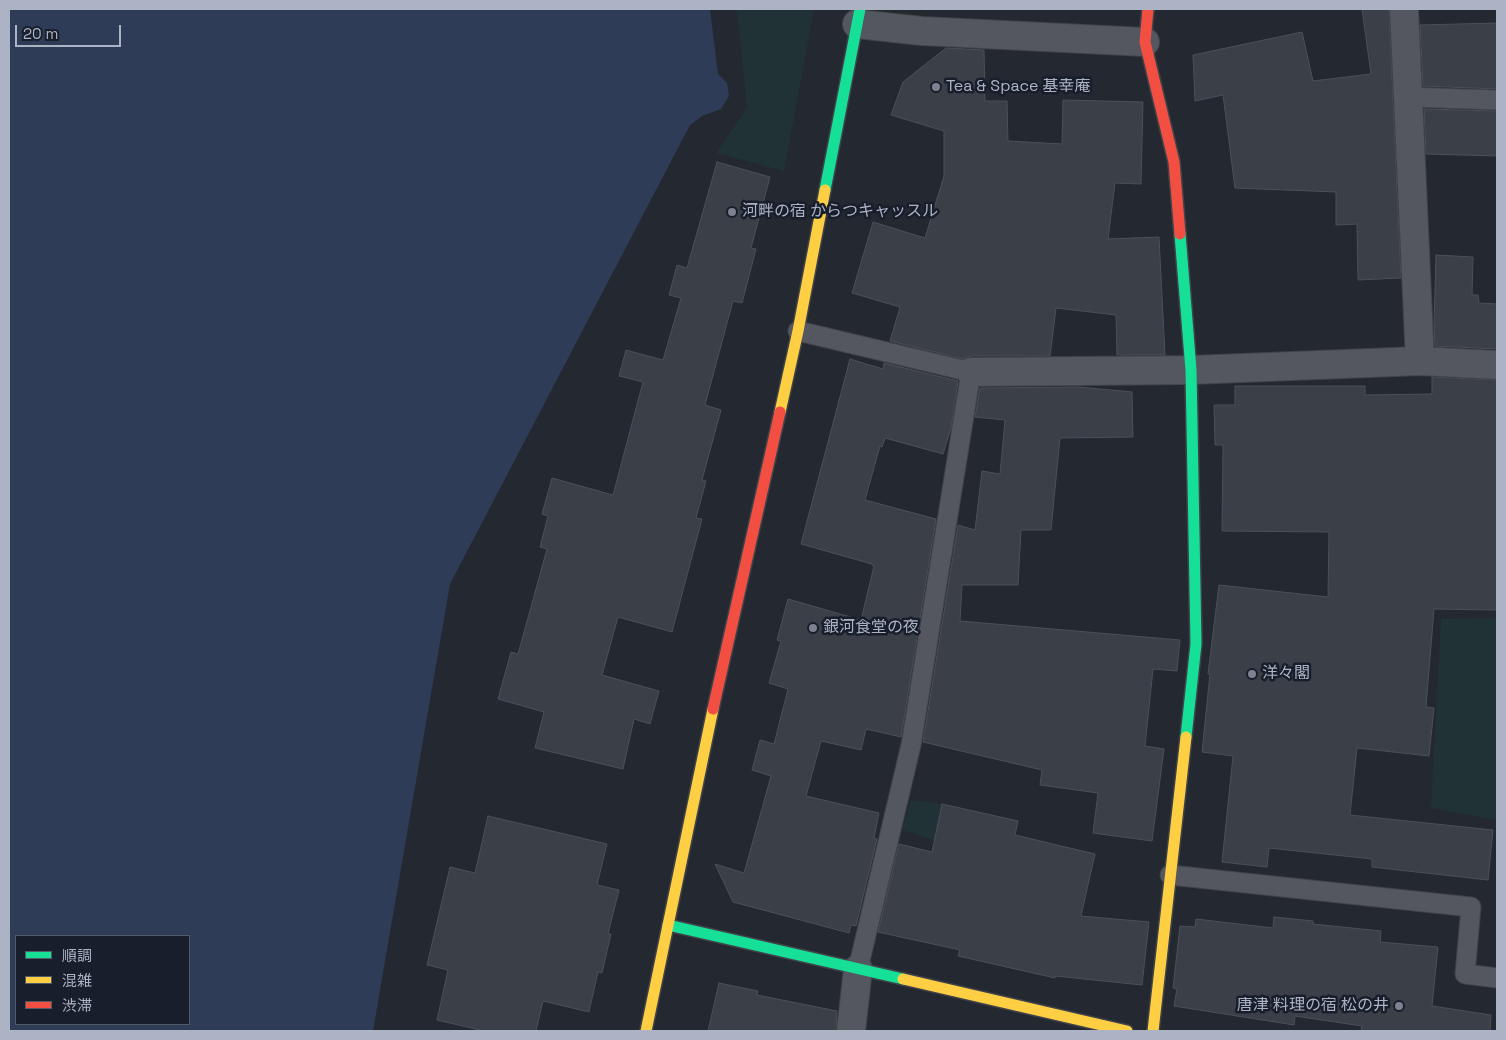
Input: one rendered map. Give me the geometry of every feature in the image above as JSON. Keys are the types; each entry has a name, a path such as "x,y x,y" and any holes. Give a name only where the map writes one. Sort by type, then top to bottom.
{"street":[{"path":"1148,9 1145,42 1174,162 1191,370 1196,644 1153,1031"},
{"path":"1404,9 1420,360"},
{"path":"646,1031 723,664 798,331 859,16 924,20 1145,42"},
{"path":"971,372 1191,370 1420,360 1497,366"},
{"path":"668,925 1127,1031"},
{"path":"851,1031 858,969"}],"lane":[{"path":"1407,97 1497,100"},
{"path":"798,331 971,372 911,745 858,969"},
{"path":"1170,875 1471,906 1465,974 1497,978"}],"shaded area":[{"path":"737,9 814,9 784,171 716,153 747,108"},
{"path":"1497,618 1497,820 1431,808 1441,619"},
{"path":"911,800 942,804 934,840 902,830"}],"water":[{"path":"9,9 710,9 718,74 727,83 729,96 721,109 702,116 690,125 450,584 373,1031 9,1031"}],"building":[{"path":"1362,9 1389,9 1401,278 1358,280 1357,224 1336,225 1336,192 1235,188 1223,95 1195,101 1193,55 1302,32 1313,81 1371,74"},
{"path":"1497,23 1497,89 1423,86 1420,25"},
{"path":"946,48 984,50 985,101 1007,101 1008,141 1062,144 1063,100 1143,102 1141,184 1115,183 1108,239 1159,237 1165,355 1117,355 1116,315 1056,308 1050,356 971,356 963,359 890,341 900,307 852,293 873,222 925,238 944,176 944,131 891,115 903,82"},
{"path":"1424,109 1497,111 1497,156 1426,154"},
{"path":"717,162 770,177 751,248 756,249 742,303 733,301 705,405 721,410 702,480 706,481 696,518 702,519 672,632 618,617 602,675 659,691 650,724 634,719 623,769 535,748 544,712 498,699 511,652 518,654 547,549 540,547 548,516 542,514 552,478 613,495 643,382 619,376 626,350 663,360 681,298 669,295 677,265 687,268"},
{"path":"1436,255 1473,257 1472,295 1478,295 1479,303 1497,304 1497,349 1435,346"},
{"path":"850,359 883,369 884,363 958,381 951,428 943,454 885,438 882,447 880,446 865,500 936,519 901,737 866,729 861,750 821,741 806,796 879,813 874,838 877,839 856,926 851,925 849,933 733,902 715,864 744,873 771,776 752,770 760,740 774,744 788,689 769,683 781,641 777,640 788,599 861,620 874,566 801,544"},
{"path":"1432,377 1497,380 1497,610 1434,609 1426,707 1434,708 1429,756 1357,748 1350,815 1493,830 1488,880 1372,867 1372,859 1269,848 1267,867 1222,862 1233,756 1202,752 1210,674 1208,674 1219,585 1328,597 1329,532 1222,531 1223,445 1215,445 1214,405 1235,405 1235,386 1365,386 1365,395 1432,394"},
{"path":"1079,387 1132,392 1133,437 1060,438 1051,530 1021,530 1018,585 962,585 960,621 1180,640 1177,671 1153,669 1145,746 1164,749 1152,841 1093,833 1098,793 1040,785 1042,770 923,742 958,525 975,530 982,471 1000,474 1005,420 975,417 980,388"},
{"path":"942,804 1018,821 1015,835 1095,854 1081,916 1149,922 1142,985 1055,976 1055,978 958,956 960,950 878,932 899,844 932,852"},
{"path":"488,816 607,844 597,885 619,890 608,934 611,934 602,973 598,972 589,1012 543,1001 536,1031 484,1031 437,1020 448,970 427,965 450,867 475,873"},
{"path":"1274,917 1313,921 1313,924 1381,931 1380,942 1438,947 1432,1006 1491,1015 1490,1031 1361,1031 1362,1026 1295,1016 1294,1025 1174,1006 1177,989 1173,988 1180,926 1195,927 1196,919 1273,928"},
{"path":"719,983 758,991 757,995 837,1011 836,1031 708,1031"}],"traffic: fast":[{"path":"825,190 860,9"},
{"path":"1180,234 1191,370 1196,644 1186,737"},
{"path":"668,925 903,979"}],"traffic: slow":[{"path":"780,412 798,331 825,190"},
{"path":"646,1031 713,709"},
{"path":"1153,1031 1186,737"},
{"path":"903,979 1127,1031"}],"traffic: jam":[{"path":"1148,9 1145,42 1174,162 1180,234"},
{"path":"713,709 780,412"}],"place":[{"name":"Tea & Space 基幸庵","path":"936,87"},
{"name":"河畔の宿 からつキャッスル","path":"732,212"},
{"name":"銀河食堂の夜","path":"813,628"},
{"name":"洋々閣","path":"1252,674"},
{"name":"唐津 料理の宿 松の井","path":"1399,1006"}]}
